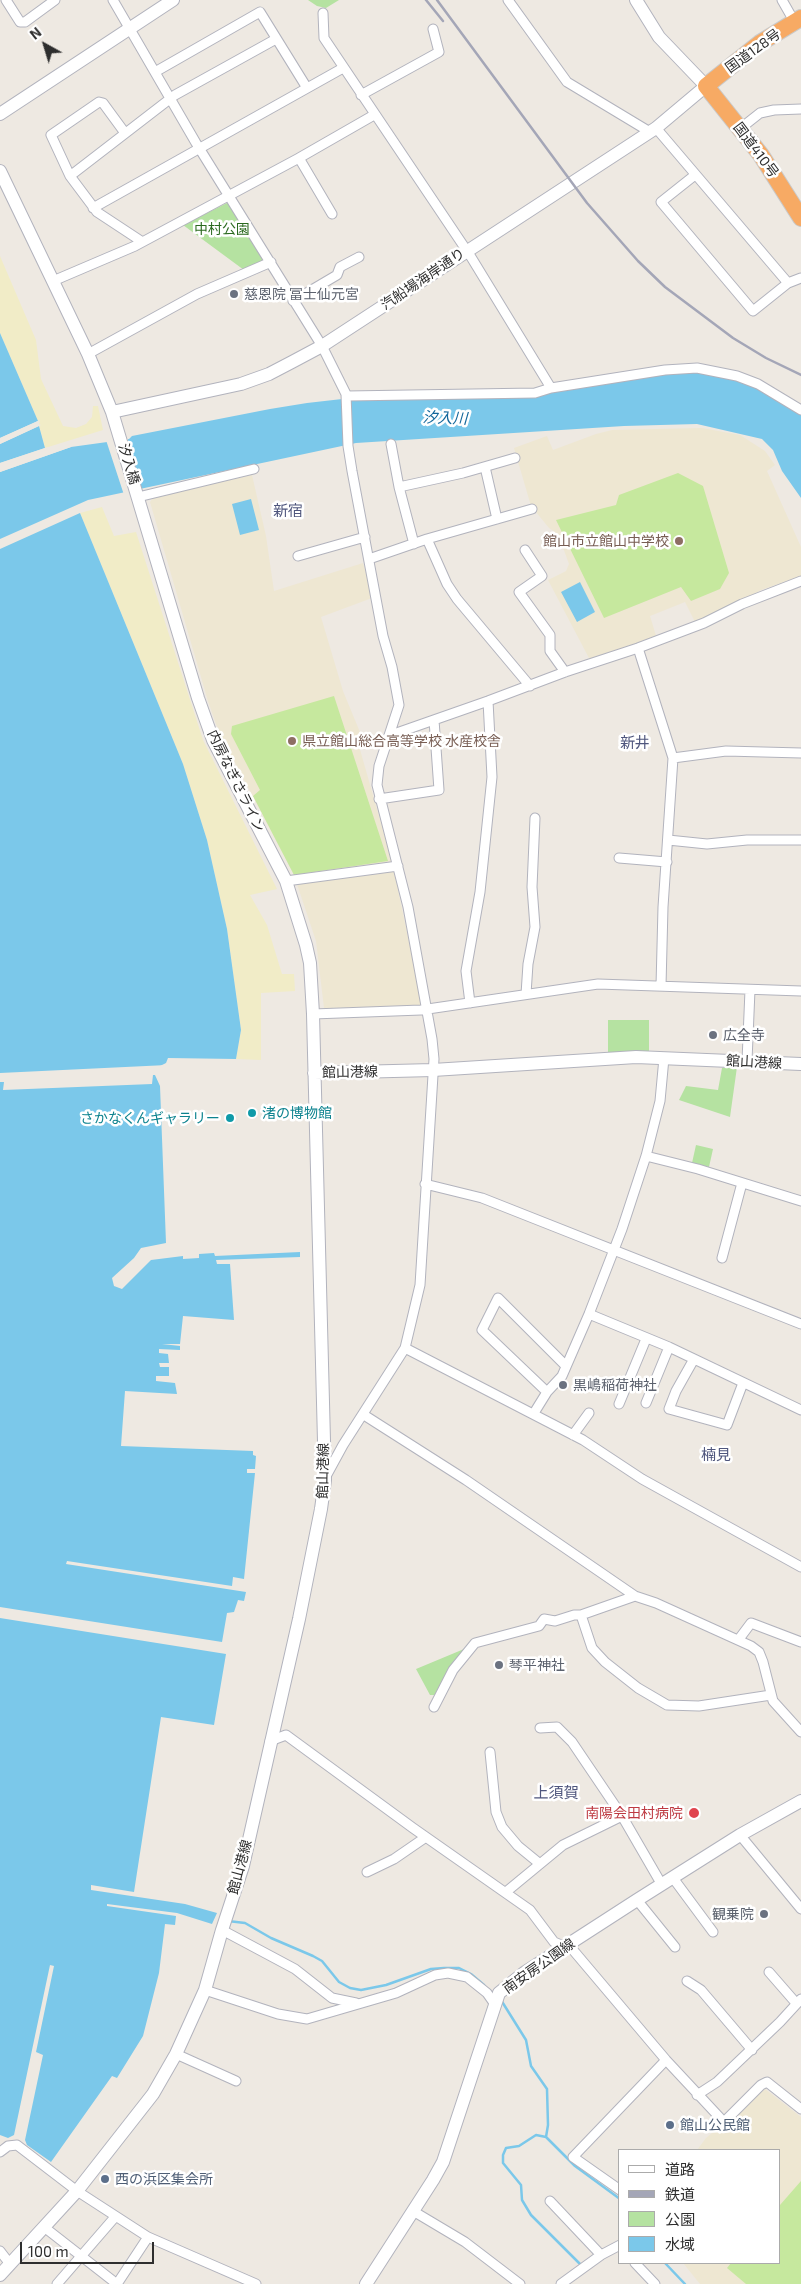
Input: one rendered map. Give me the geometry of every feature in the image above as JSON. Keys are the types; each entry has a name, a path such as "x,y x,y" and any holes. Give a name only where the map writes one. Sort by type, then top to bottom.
{"highway":[{"name":"国道128号","path":"706,86 760,43 798,20"},
{"name":"国道410号","path":"706,86 779,181 801,218"}],"main road":[{"path":"0,114 173,0"},
{"path":"636,0 659,37 706,86"},
{"name":"汽船場海岸通り","path":"112,412 240,384 269,374 322,346 653,130 706,86"},
{"name":"汐入橋","path":"0,171 88,354 121,437 137,494"},
{"name":"内房なぎさライン","path":"137,494 198,698 213,740 286,881 306,945 313,1014 314,1073"},
{"name":"館山港線","path":"0,2275 77,2191 153,2094 176,2054 205,1990 222,1928 243,1866 301,1609 322,1510 325,1480 314,1073 433,1070 636,1057 801,1064"},
{"name":"南安房公園線","path":"366,2284 443,2162 496,1999 524,1972 740,1835 801,1801"}],"street":[{"path":"6,0 20,22 25,22 55,0"},
{"path":"113,0 200,148 322,346 347,398 348,446 383,636 392,667 399,706 376,778 379,799 398,866 432,1039 433,1070 420,1285 405,1348 364,1415 343,1445 325,1480"},
{"path":"508,0 568,82 653,130 695,174 788,284"},
{"path":"782,0 798,20"},
{"path":"155,72 260,12 307,88"},
{"path":"323,13 324,38 466,251 551,388"},
{"path":"361,95 439,52 433,29"},
{"path":"70,176 170,98 276,39"},
{"path":"93,208 343,68"},
{"path":"125,133 103,103 99,102 51,135 70,176 93,208 142,241"},
{"path":"740,128 760,113 774,110 801,109"},
{"path":"53,281 142,241 230,196 374,115"},
{"path":"299,158 332,214"},
{"path":"695,174 660,202 753,311 788,284 801,278"},
{"path":"293,301 337,275 340,267 358,257"},
{"path":"88,354 197,294 271,262"},
{"path":"347,398 535,393 551,388 657,371 697,368 737,376 758,384 801,410"},
{"path":"391,444 399,487 414,544"},
{"path":"399,487 515,458"},
{"path":"485,467 497,519"},
{"path":"137,494 254,469"},
{"path":"369,559 427,539 532,509"},
{"path":"298,556 365,537"},
{"path":"427,539 447,584 457,599 530,686"},
{"path":"525,550 542,576 519,592 550,635 550,651 565,672"},
{"path":"390,734 638,648 704,623 742,604 801,581"},
{"path":"638,648 673,758 663,907 661,986"},
{"path":"470,1004 466,971 480,892 492,777 488,701"},
{"path":"379,799 438,790 434,720"},
{"path":"673,758 726,751 801,752"},
{"path":"526,994 528,964 535,927 532,887 536,818"},
{"path":"668,840 707,844 747,840 801,840"},
{"path":"619,858 667,862"},
{"path":"286,881 398,866"},
{"path":"313,1014 420,1010 598,984 801,991"},
{"path":"747,1061 750,990"},
{"path":"534,1413 547,1392 562,1376 614,1250 646,1156 660,1101 664,1058"},
{"path":"646,1156 801,1201"},
{"path":"722,1258 742,1183"},
{"path":"425,1184 482,1198 801,1324"},
{"path":"547,1392 482,1330 498,1298 566,1366"},
{"path":"589,1314 669,1347 801,1410"},
{"path":"619,1404 646,1339"},
{"path":"646,1403 669,1347"},
{"path":"405,1348 534,1413 573,1435 642,1479 801,1567"},
{"path":"694,1360 676,1391 669,1408 727,1425 743,1383"},
{"path":"573,1435 589,1412"},
{"path":"364,1415 466,1480 635,1596 656,1603 739,1639 759,1652 773,1701 801,1732"},
{"path":"434,1707 453,1670 475,1643 539,1626 544,1619 555,1621 574,1615 581,1615 635,1596"},
{"path":"581,1615 592,1648 605,1662 638,1688 667,1704 699,1706 771,1695"},
{"path":"739,1639 751,1623 801,1642"},
{"path":"540,1728 557,1727 562,1730 667,1881 713,1932"},
{"path":"270,1741 286,1735 530,1910 554,1942 567,1946 579,1957 697,2095 725,2121 761,2085 767,2082 801,2109"},
{"path":"490,1752 496,1812 502,1827 518,1846 540,1864"},
{"path":"506,1892 563,1845 622,1816"},
{"path":"740,1835 801,1909"},
{"path":"367,1872 394,1859 426,1837"},
{"path":"637,1900 676,1947"},
{"path":"222,1928 295,1969 332,1998 356,2003"},
{"path":"697,2095 717,2082 752,2050 799,2001 769,1972"},
{"path":"205,1990 278,2014 307,2019 356,2003 396,1993 435,1976 448,1973 467,1977 496,1999"},
{"path":"687,1981 701,1990 752,2050"},
{"path":"176,2054 236,2081"},
{"path":"618,2189 573,2157 666,2060"},
{"path":"0,2152 8,2146 17,2145 77,2191 148,2237 256,2284"},
{"path":"550,2202 601,2255"},
{"path":"413,2211 465,2242 520,2284"},
{"path":"57,2284 115,2217"},
{"path":"44,2227 117,2284 148,2237"},
{"path":"561,2284 601,2255 618,2246"},
{"path":"0,2251 10,2264"},
{"path":"636,2264 655,2284"}],"shaded area":[{"name":"館山市立館山中学校","path":"702,428 740,435 765,451 775,465 767,471 801,547 801,576 761,590 729,608 695,622 685,602 650,616 657,639 590,660 548,580 566,571 569,564 558,534 549,528 531,506 514,448 547,436 553,450 612,430"},
{"name":"県立館山総合高等学校 水産校舎","path":"252,475 266,536 274,591 363,563 364,566 372,598 321,617 343,691 362,737 359,746 392,862 422,1003 419,1007 324,1008 316,941 294,875 229,751 216,724 208,701 150,502 153,498"},
{"path":"765,2089 801,2117 801,2284 700,2284 684,2264 781,2264 781,2149 698,2149 706,2138"}],"green space":[{"path":"308,0 339,0 326,8 317,6"},
{"name":"中村公園","path":"227,203 231,205 266,261 244,270 183,225"},
{"path":"678,473 703,486 729,573 720,589 691,601 681,587 604,618 556,520 616,505 619,495"},
{"path":"334,696 388,861 294,875 253,796 260,790 231,734 232,726"},
{"path":"608,1020 649,1020 649,1052 608,1052"},
{"path":"737,1067 730,1117 679,1100 686,1086 718,1090 722,1068"},
{"path":"696,1145 713,1149 709,1167 692,1163"},
{"path":"464,1649 439,1692 430,1695 416,1669"},
{"path":"801,2181 801,2284 746,2284 727,2268 730,2264 781,2264 781,2204"}],"sand":[{"path":"0,256 36,340 41,379 63,426 76,428 86,424 92,417 93,406 98,406 103,430 45,448 38,421 0,333"},
{"path":"102,507 114,536 136,532 203,740 277,889 250,895 267,925 282,974 294,974 295,991 261,993 261,1060 236,1059 241,1030 227,929 207,840 183,764 80,513"}],"water":[{"path":"0,333 38,421 0,438"},
{"name":"汐入川","path":"682,372 707,373 741,381 765,391 801,413 801,498 782,471 773,450 762,439 697,424 624,426 356,443 88,500 0,539 0,472 71,447 129,439 132,436 307,403 351,398 542,396 553,392"},
{"path":"39,426 45,448 0,463 0,444"},
{"path":"251,499 259,530 240,535 232,504"},
{"path":"80,513 183,764 207,840 227,929 241,1030 236,1059 168,1058 155,1075 160,1086 166,1243 141,1248 134,1258 112,1278 114,1286 122,1289 151,1260 183,1256 183,1259 199,1258 199,1254 214,1253 215,1256 300,1252 300,1257 216,1260 217,1264 230,1264 234,1320 183,1316 180,1344 162,1344 180,1346 180,1350 159,1349 159,1353 168,1354 169,1363 159,1363 160,1367 169,1367 169,1376 156,1376 156,1381 175,1383 177,1394 125,1391 121,1446 253,1451 253,1455 256,1456 255,1469 247,1469 247,1473 255,1473 244,1579 233,1577 232,1586 67,1561 66,1564 246,1592 244,1601 238,1600 234,1612 227,1613 222,1642 0,1607 0,549"},
{"path":"580,582 595,612 577,622 561,592"},
{"path":"0,1618 226,1654 214,1725 161,1717 134,1892 91,1885 91,1890 185,1904 217,1913 212,1924 177,1913 107,1904 107,1906 176,1916 175,1925 165,1924 159,1973 143,2036 117,2078 112,2076 51,2162 27,2145 25,2140 43,2055 36,2052 54,1966 50,1965 14,2135 8,2138 0,2135"}],"pier":[{"path":"40,420 39,424 41,425 0,444 0,438"},
{"path":"127,436 141,490 124,495 106,440"},
{"path":"70,445 71,447 0,472 0,469"},
{"path":"48,447 46,450 0,466 0,463"},
{"path":"167,1065 162,1068 158,1075 153,1075 152,1084 3,1090 4,1082 0,1082 0,1073"}],"waterway":[{"path":"228,1921 245,1923 271,1938 313,1956 322,1961 339,1982 350,1988 361,1990 386,1985 431,1969 444,1968 459,1968 471,1974 484,1985"},
{"path":"501,2000 526,2040 531,2066 547,2089 548,2125 546,2137 575,2166 618,2198"},
{"path":"546,2137 536,2135 519,2146 506,2148 503,2155 503,2163 521,2185 522,2200 531,2215 580,2264"},
{"path":"666,2264 685,2284"}],"railway":[{"path":"426,0 443,21"},
{"path":"437,0 587,203 638,261 665,287 733,338 766,358 801,375"}],"place":[{"name":"慈恩院 冨士仙元宮","path":"234,294"},
{"name":"館山市立館山中学校","path":"679,541"},
{"name":"県立館山総合高等学校 水産校舎","path":"292,741"},
{"name":"広全寺","path":"713,1035"},
{"name":"渚の博物館","path":"252,1113"},
{"name":"さかなくんギャラリー","path":"230,1118"},
{"name":"黒嶋稲荷神社","path":"563,1385"},
{"name":"琴平神社","path":"499,1665"},
{"name":"南陽会田村病院","path":"694,1813"},
{"name":"観乗院","path":"764,1914"},
{"name":"館山公民館","path":"670,2125"},
{"name":"西の浜区集会所","path":"105,2179"}],"district":[{"name":"新宿","path":"288,511"},
{"name":"新井","path":"635,743"},
{"name":"楠見","path":"716,1455"},
{"name":"上須賀","path":"556,1793"}]}
